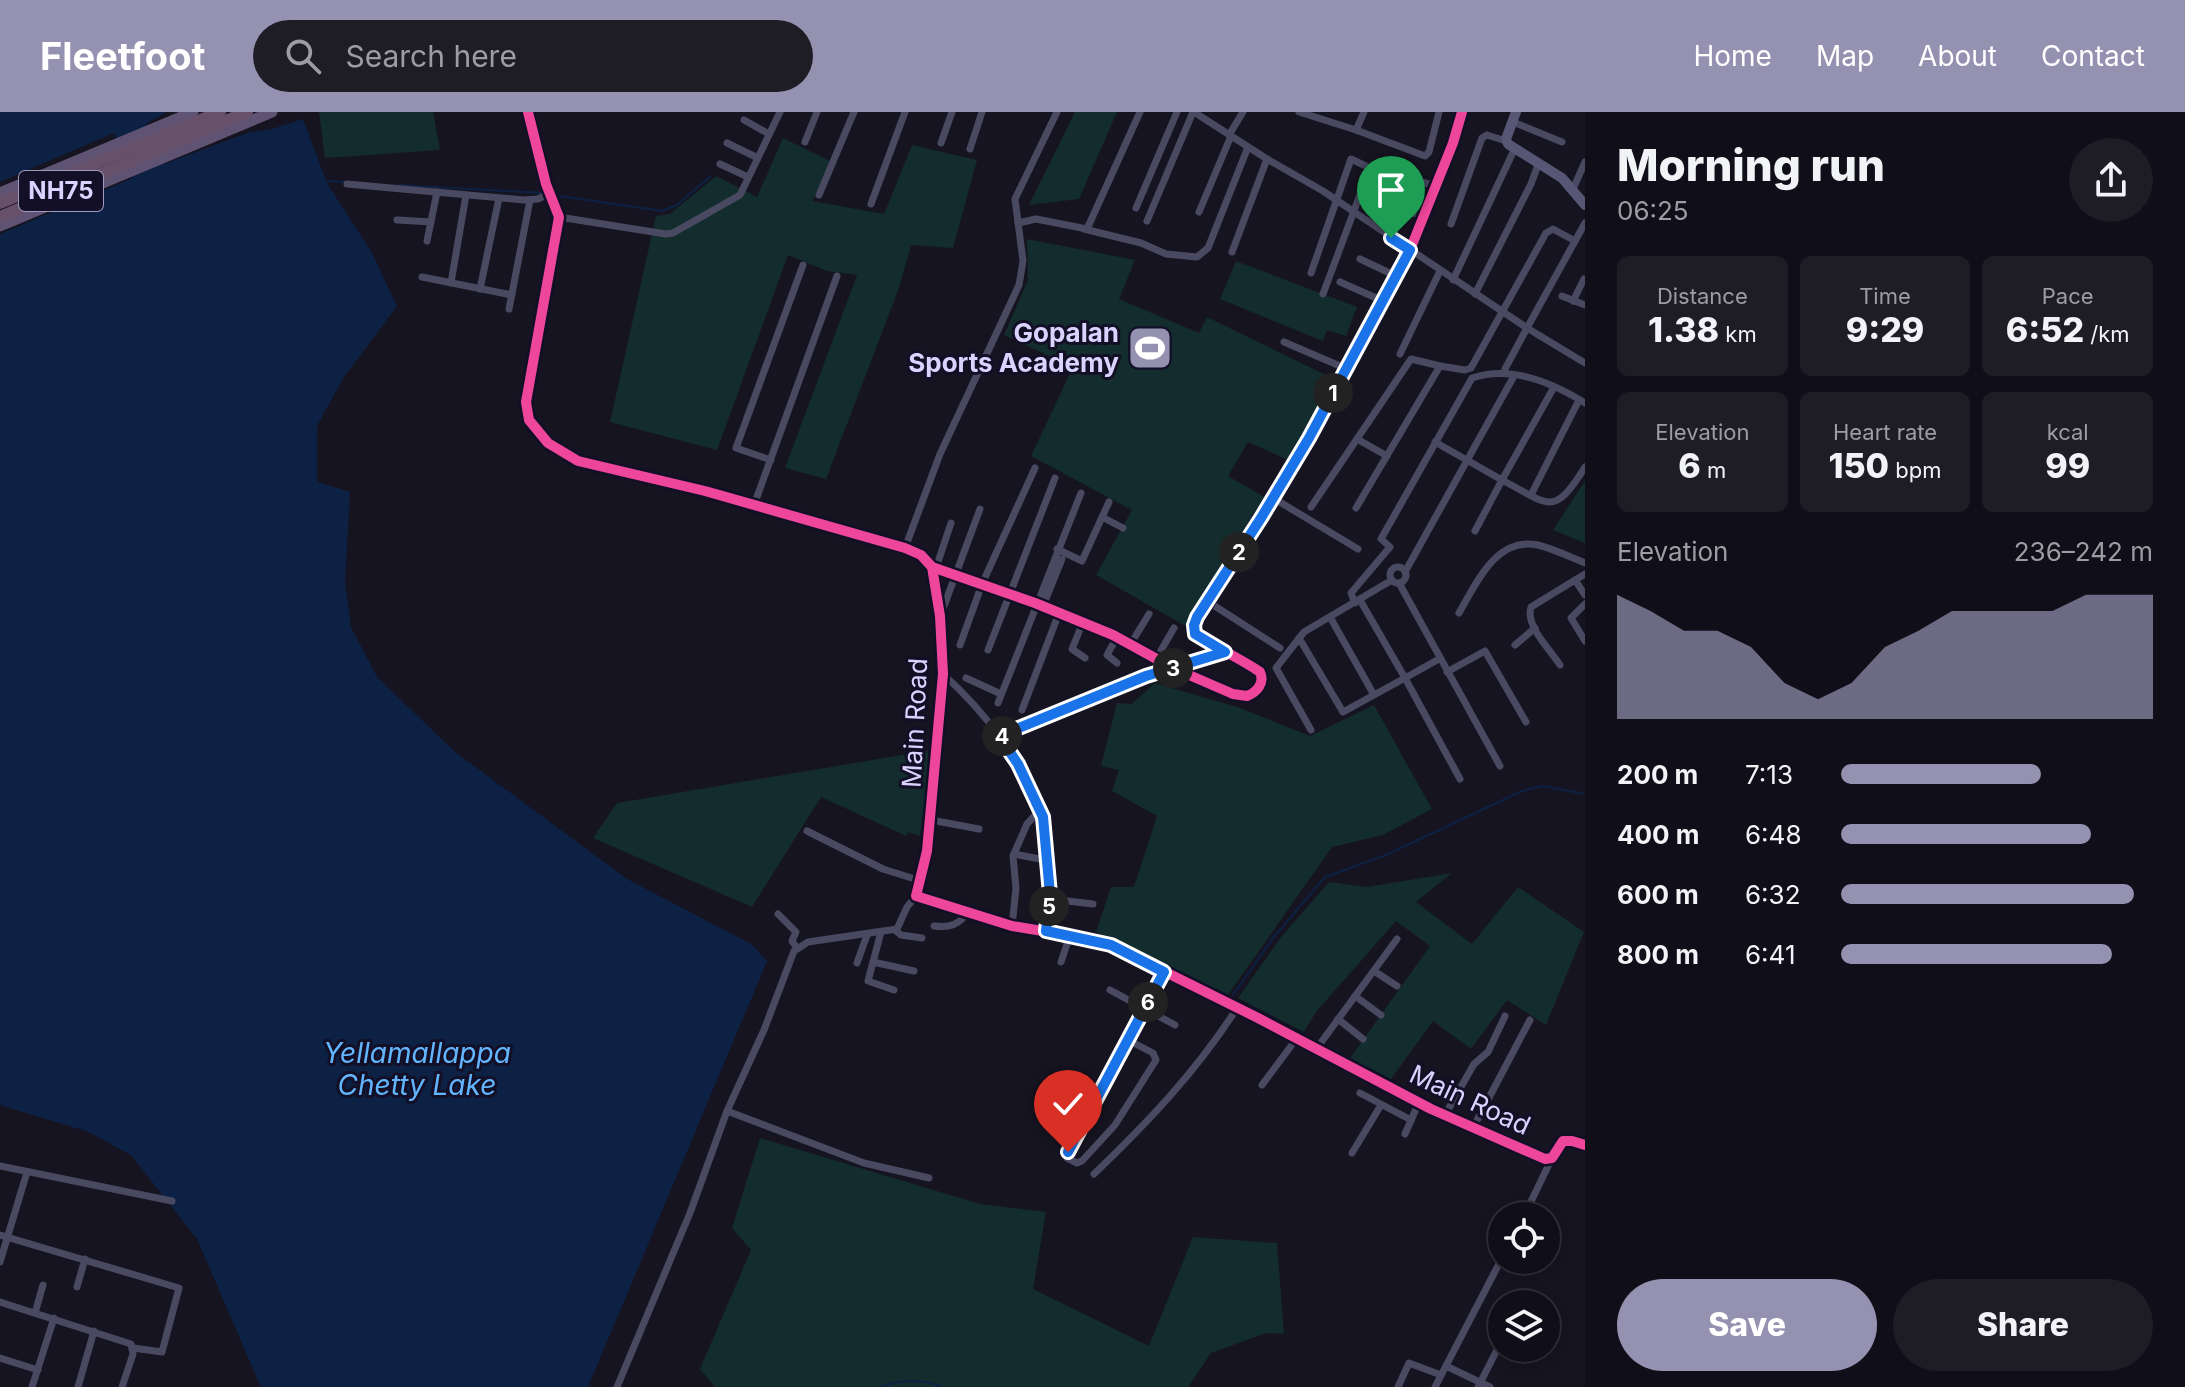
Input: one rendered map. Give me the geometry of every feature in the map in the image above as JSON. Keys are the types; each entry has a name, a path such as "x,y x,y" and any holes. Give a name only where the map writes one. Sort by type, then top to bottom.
{"highway":[{"name":"NH75","path":"159,144 220,112"},
{"name":"NH75","path":"0,203 247,112"},
{"name":"NH75","path":"0,217 119,160"}],"main road":[{"path":"159,144 193,112"},
{"path":"0,193 272,112"},
{"path":"0,226 119,160"}],"street":[{"path":"528,112 559,217 526,402 529,420 548,443 578,461 754,505 905,548 921,555 934,568 1083,622 1173,668 1242,696 1252,694 1260,685 1260,672 1193,630 1197,617 1273,498 1410,250 1462,112"},
{"path":"559,217 670,234 740,195 780,112"},
{"path":"805,142 817,112"},
{"path":"819,195 854,112"},
{"path":"871,204 905,112"},
{"path":"941,143 952,112"},
{"path":"970,149 982,112"},
{"path":"905,548 940,454 1019,285 1023,261 1015,199 1057,112"},
{"path":"1084,229 1087,229 1140,112"},
{"path":"1136,208 1177,112"},
{"path":"1147,221 1193,112 1337,200 1453,280 1585,363"},
{"path":"1199,212 1243,112"},
{"path":"1331,123 1335,112"},
{"path":"1356,130 1364,112"},
{"path":"1302,113 1425,156 1429,152 1439,112"},
{"path":"1453,280 1511,145 1514,117 1562,142"},
{"path":"744,120 769,134"},
{"path":"1451,224 1482,138 1487,135 1511,145 1562,178 1585,205"},
{"path":"727,143 758,158"},
{"path":"1018,223 1036,219 1141,243 1166,254 1197,257 1208,248 1248,147"},
{"path":"1232,252 1267,159"},
{"path":"1311,273 1351,159 1370,168 1436,186"},
{"path":"1475,294 1539,162"},
{"path":"1573,189 1585,162"},
{"path":"720,164 748,177"},
{"path":"1323,294 1370,168"},
{"path":"347,184 530,200 550,193"},
{"path":"427,241 437,192"},
{"path":"451,283 466,195"},
{"path":"480,289 499,198"},
{"path":"509,309 530,200"},
{"path":"1377,200 1424,217"},
{"path":"397,220 431,222"},
{"path":"1505,369 1585,223"},
{"path":"1311,507 1411,359 1465,370 1471,368 1549,229 1575,241"},
{"path":"1360,259 1396,276"},
{"path":"771,460 736,448 803,265"},
{"path":"1400,354 1440,271"},
{"path":"754,505 837,276"},
{"path":"422,277 512,295"},
{"path":"1573,301 1584,279"},
{"path":"1340,282 1383,301"},
{"path":"1562,296 1585,305"},
{"path":"1284,342 1347,369"},
{"path":"1356,508 1440,366"},
{"path":"1460,779 1405,678 1351,593 1390,547 1381,539 1472,378 1485,373 1537,379 1582,401 1531,495"},
{"path":"1311,730 1276,668 1304,632 1395,581 1405,579 1405,572 1514,376"},
{"path":"1475,531 1554,387"},
{"path":"1357,439 1387,456"},
{"path":"1435,442 1548,502 1564,499 1585,467"},
{"path":"960,645 982,584 1035,468"},
{"path":"988,650 1055,478"},
{"path":"1039,604 1057,549 1081,493"},
{"path":"1273,498 1358,549"},
{"path":"1057,549 1082,561 1109,502"},
{"path":"940,616 980,509"},
{"path":"1102,517 1123,528"},
{"path":"934,568 951,523"},
{"path":"1459,613 1481,573 1508,547 1524,544 1538,546 1585,563"},
{"path":"998,703 1039,604 1062,559"},
{"name":"Main Road","path":"934,568 943,674 931,820 916,896 1012,926 1111,945 1445,1115 1545,1159 1552,1158 1563,1141 1585,1145"},
{"path":"1405,572 1401,568 1391,573 1500,766"},
{"path":"1560,665 1535,628 1529,615 1531,607 1585,574"},
{"path":"1575,580 1585,595"},
{"path":"1207,601 1280,648"},
{"path":"1585,604 1571,618 1585,641"},
{"path":"1022,710 1059,613"},
{"path":"1130,645 1149,614"},
{"path":"1330,617 1374,695"},
{"path":"1083,622 1072,649 1085,658"},
{"path":"1156,659 1174,628"},
{"path":"1515,645 1535,628"},
{"path":"1117,637 1107,655 1117,663"},
{"path":"1299,638 1343,712 1439,659"},
{"path":"1447,672 1485,651 1526,722"},
{"path":"999,736 1146,676 1225,652"},
{"path":"943,674 970,700 999,736 1018,764 1040,810 1044,823 1050,899 1046,931"},
{"path":"966,678 1001,694"},
{"path":"1012,926 1016,888 1014,854 1027,824 1040,810"},
{"path":"931,820 979,829"},
{"path":"807,831 883,869 918,880"},
{"path":"1014,854 1045,860"},
{"path":"617,1387 690,1213 727,1111 797,948 808,942 895,930 916,896"},
{"path":"1050,899 1093,904"},
{"path":"934,926 952,926 963,920 969,911"},
{"path":"778,914 796,932 792,941 797,948"},
{"path":"895,930 901,935 922,938"},
{"path":"881,932 868,982 894,990"},
{"path":"857,963 867,935"},
{"path":"1061,962 1070,935"},
{"path":"1317,1048 1397,939"},
{"path":"873,962 914,971"},
{"path":"1374,971 1397,986"},
{"path":"1128,1040 1153,1053 1156,1060 1115,1125 1077,1163 1067,1158 1068,1152 1164,972"},
{"path":"1110,990 1175,1025"},
{"path":"1355,996 1381,1015"},
{"path":"1094,1174 1154,1117 1222,1032 1237,1008"},
{"path":"1445,1115 1474,1064 1488,1052 1505,1016"},
{"path":"1338,1019 1363,1039"},
{"path":"1473,1128 1530,1020"},
{"path":"1262,1085 1297,1038"},
{"path":"1360,1093 1411,1120"},
{"path":"1405,1134 1419,1102"},
{"path":"1352,1153 1381,1105"},
{"path":"727,1111 864,1163 929,1178"},
{"path":"1531,1202 1552,1158"},
{"path":"0,1166 172,1201"},
{"path":"0,1262 4,1236 27,1172"},
{"path":"0,1302 94,1331 131,1344 133,1348 162,1352 179,1288 4,1236"},
{"path":"77,1287 85,1259"},
{"path":"1435,1387 1494,1274"},
{"path":"35,1313 43,1285"},
{"path":"32,1387 54,1318"},
{"path":"78,1387 94,1331"},
{"path":"122,1387 133,1348"},
{"path":"0,1358 38,1370"},
{"path":"1479,1385 1491,1362"},
{"path":"1398,1387 1409,1363 1441,1375"},
{"path":"1446,1366 1479,1385 1490,1387"}],"green space":[{"path":"319,112 433,112 440,150 325,158"},
{"path":"1075,112 1117,112 1079,199 1029,205"},
{"path":"783,138 830,161 813,201 884,214 912,145 977,160 953,248 911,245 899,288 826,479 785,468 857,275 827,271 788,255 717,450 610,422 656,216 670,214 716,176 757,197"},
{"path":"1027,239 1135,260 1119,299 1199,333 1207,317 1336,380 1290,461 1248,442 1228,476 1266,498 1189,628 1096,575 1132,510 1031,456 1073,367 1004,335 1028,280"},
{"path":"1236,261 1357,307 1346,336 1327,330 1323,341 1220,299"},
{"path":"1585,481 1585,543 1553,530"},
{"path":"1155,683 1240,708 1310,736 1374,705 1432,809 1383,835 1332,847 1228,995 1096,932 1111,887 1134,887 1157,816 1112,791 1119,770 1101,766 1117,703 1132,704"},
{"path":"932,750 920,836 908,832 906,836 821,797 752,907 593,838 617,803"},
{"path":"1452,873 1416,902 1472,944 1518,887 1584,932 1546,1025 1507,1000 1471,1049 1433,1021 1391,1079 1350,1058 1430,946 1396,921 1316,1012 1304,1032 1238,998 1281,937 1329,882 1367,887"},
{"path":"760,1138 980,1204 1046,1212 1033,1289 1149,1346 1193,1237 1277,1243 1284,1334 1266,1333 1211,1353 1188,1387 715,1387 700,1369 751,1250 732,1228"}],"water":[{"name":"Yellamallappa Chetty Lake","path":"0,112 166,112 146,124 164,164 247,133 303,119 327,183 372,253 397,306 344,377 317,426 317,482 350,492 345,582 351,627 377,677 454,751 627,879 751,944 767,961 588,1387 261,1387 197,1239 132,1156 89,1132 0,1105 0,234 133,178 114,133 0,182"}],"waterway":[{"path":"553,195 662,211 677,205 711,176"},
{"path":"326,181 344,182"},
{"path":"398,185 543,193"},
{"path":"1233,995 1273,938 1325,877 1386,855 1522,791 1542,786 1585,794"},
{"path":"881,1387 911,1381 941,1387"}],"cycle path":[{"path":"528,112 546,184 559,217 526,402 529,420 548,443 578,461 705,491 905,548 921,555 932,567 940,616 943,674 927,851 916,896 1012,926 1111,945 1431,1109 1545,1159 1552,1158 1563,1141 1585,1145"},
{"path":"932,567 1035,603 1113,635 1173,668 1233,694 1247,696 1254,692 1261,683 1260,672 1195,634 1194,625 1309,438 1410,250 1453,143 1462,112"}],"place":[{"name":"Gopalan Sports Academy","path":"1150,348"}],"route":[{"path":"1068,1152 1164,972 1111,945 1046,931 1050,894 1043,817 1018,764 999,736 1146,676 1225,652 1195,634 1193,630 1197,617 1309,438 1410,250 1391,238"}]}
